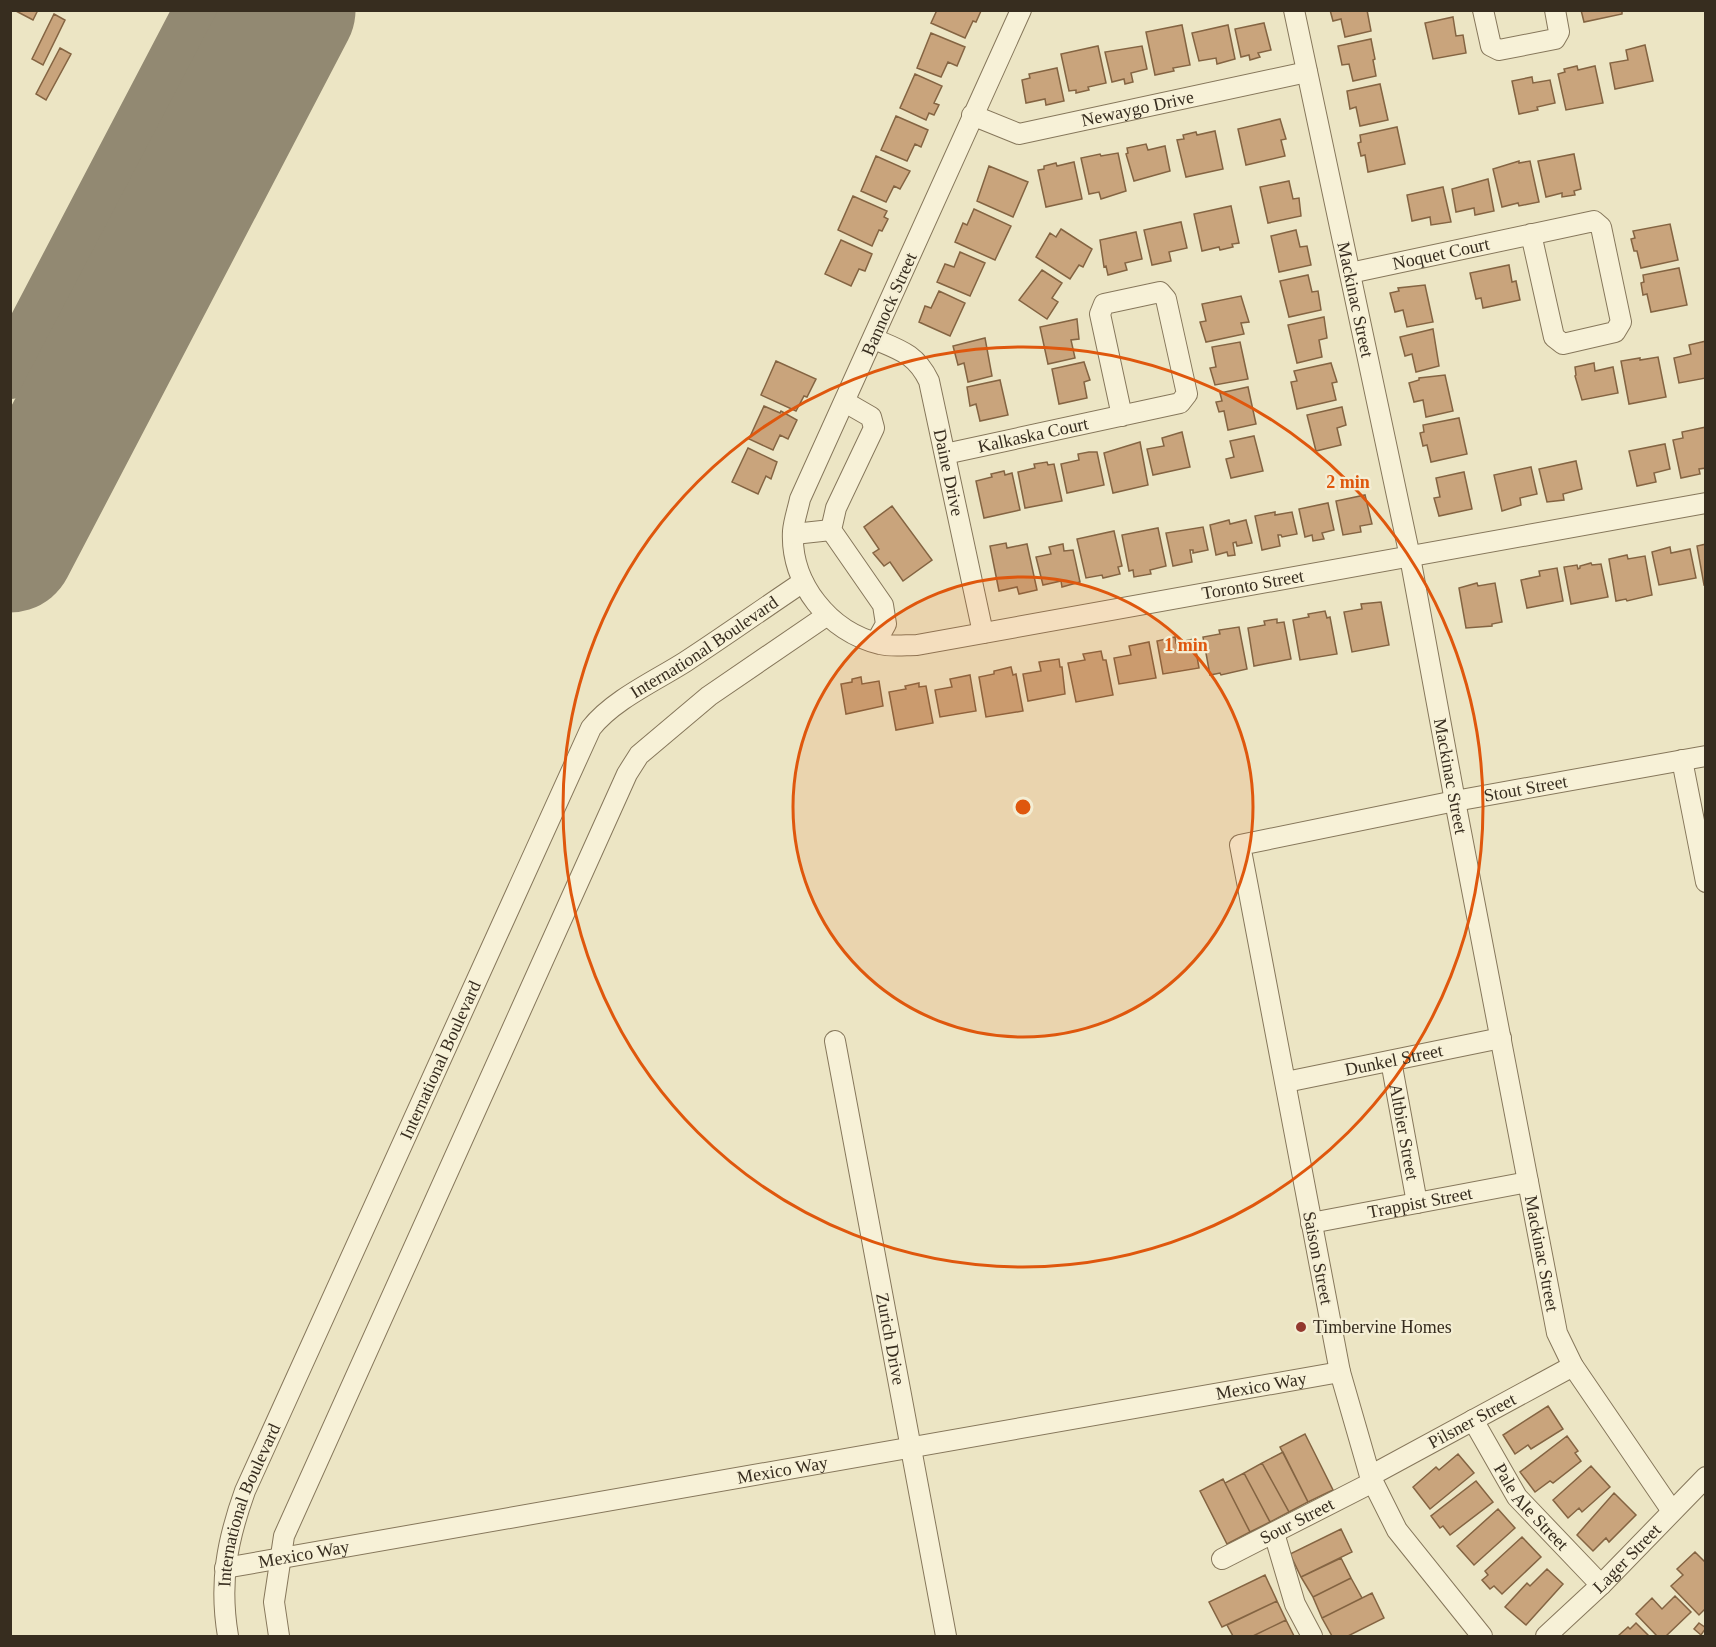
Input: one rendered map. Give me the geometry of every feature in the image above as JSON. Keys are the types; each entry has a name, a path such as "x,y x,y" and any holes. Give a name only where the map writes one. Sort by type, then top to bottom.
{"street":[{"name":"Bannock Street","path":"821,608 803,582 796,555 794,534 800,499 1021,10"},
{"name":"Mackinac Street","path":"1294,10 1410,556 1557,1333 1573,1366 1672,1511"},
{"path":"1483,10 1491,46 1498,50 1555,39 1559,32 1555,10"},
{"name":"Newaygo Drive","path":"972,115 1019,134 1307,72"},
{"name":"Noquet Court","path":"1350,273 1593,220 1601,227 1622,322 1615,332 1563,344 1554,337 1531,234"},
{"name":"Kalkaska Court","path":"945,454 1122,416 1180,403 1187,393 1166,299 1160,292 1104,304 1100,314 1122,416"},
{"name":"Daine Drive","path":"874,339 909,355 922,367 929,381 984,633"},
{"path":"845,402 871,417 874,428 836,508 831,530 883,605 886,624 876,642"},
{"name":"Toronto Street","path":"821,608 842,628 876,642 917,645 1706,503"},
{"path":"794,534 831,530"},
{"name":"International Boulevard","path":"228,1636 223,1588 225,1568 234,1522 245,1491 591,728 599,718 616,705 685,662 803,582"},
{"path":"279,1636 274,1602 284,1536 627,774 639,756 709,696 821,608"},
{"name":"Stout Street","path":"1240,844 1455,801 1706,756"},
{"path":"1682,760 1706,882"},
{"name":"Saison Street","path":"1240,844 1340,1372 1371,1479 1397,1530 1482,1636"},
{"name":"Dunkel Street","path":"1286,1082 1501,1038"},
{"name":"Zurich Drive","path":"835,1041 946,1636"},
{"name":"Altbier Street","path":"1392,1060 1417,1203"},
{"name":"Trappist Street","path":"1311,1223 1528,1182"},
{"name":"Pilsner Street","path":"1371,1479 1573,1366"},
{"name":"Mexico Way","path":"225,1568 1340,1372"},
{"name":"Pale Ale Street","path":"1473,1420 1517,1497 1601,1585"},
{"name":"Lager Street","path":"1546,1636 1601,1585 1706,1477"},
{"name":"Sour Street","path":"1222,1559 1371,1479"},
{"path":"1274,1533 1294,1604 1312,1636"}],"building":[{"path":"14,10 35,10 37,12 33,20"},
{"path":"937,10 981,11 965,38 931,23"},
{"path":"1330,10 1367,10 1371,31 1345,37 1341,19 1333,21"},
{"path":"1581,10 1622,10 1622,14 1584,22"},
{"path":"54,14 65,20 43,65 32,59"},
{"path":"1453,17 1456,36 1463,35 1466,53 1433,59 1425,23"},
{"path":"1264,23 1271,50 1258,53 1260,57 1250,60 1249,55 1241,57 1235,29"},
{"path":"1182,25 1190,65 1155,75 1146,32"},
{"path":"1228,25 1235,59 1217,64 1216,58 1199,61 1192,33"},
{"path":"931,33 965,47 957,66 948,62 941,77 917,68"},
{"path":"1371,39 1376,76 1353,81 1349,64 1342,65 1338,46"},
{"path":"1645,45 1653,81 1615,89 1610,63 1628,60 1626,50"},
{"path":"1098,46 1106,83 1088,87 1089,90 1076,93 1076,90 1069,91 1061,54"},
{"path":"1142,46 1147,69 1131,73 1133,82 1125,84 1124,79 1112,82 1105,52"},
{"path":"60,48 71,54 46,100 36,94"},
{"path":"1577,66 1578,70 1595,66 1603,103 1566,110 1558,74 1565,72 1564,69"},
{"path":"1057,68 1064,101 1046,105 1045,99 1026,103 1022,80 1030,78 1029,74"},
{"path":"915,74 942,86 934,103 939,105 934,115 929,113 926,120 900,108"},
{"path":"1532,77 1533,83 1550,80 1555,103 1519,114 1512,81"},
{"path":"1380,84 1388,120 1360,126 1356,107 1350,109 1347,91"},
{"path":"896,116 928,130 921,147 915,144 907,161 881,150"},
{"path":"1280,119 1286,139 1281,140 1285,156 1246,165 1238,129"},
{"path":"1397,127 1405,164 1368,172 1365,155 1361,156 1358,143 1361,142 1360,135"},
{"path":"1215,131 1223,169 1186,177 1177,140 1184,139 1183,135"},
{"path":"1146,144 1148,150 1165,146 1170,171 1134,181 1126,154 1128,153 1127,148"},
{"path":"1118,153 1126,191 1101,199 1099,192 1089,194 1081,158"},
{"path":"1574,154 1581,189 1574,191 1575,195 1562,197 1562,193 1546,197 1538,161"},
{"path":"876,156 910,171 900,189 894,186 886,202 861,191"},
{"path":"1519,161 1519,163 1530,161 1539,202 1519,206 1518,203 1502,207 1493,169"},
{"path":"1074,162 1082,199 1046,207 1038,170 1056,163 1057,166"},
{"path":"989,166 1028,182 1013,217 977,201"},
{"path":"1488,179 1494,211 1475,215 1474,208 1456,212 1452,189"},
{"path":"1289,181 1293,199 1299,198 1301,216 1268,223 1260,187"},
{"path":"1443,187 1451,222 1431,225 1430,217 1412,221 1407,195"},
{"path":"853,196 887,211 884,217 888,219 882,231 879,230 872,246 838,230"},
{"path":"1231,206 1239,243 1220,250 1219,247 1202,251 1194,214"},
{"path":"974,209 1011,226 995,260 955,242 963,223 967,225"},
{"path":"1181,222 1187,248 1169,252 1171,261 1152,265 1144,230"},
{"path":"1670,224 1678,260 1641,268 1631,239 1635,238 1633,231"},
{"path":"1061,229 1092,249 1083,267 1079,265 1070,279 1036,257 1050,233 1056,237"},
{"path":"1296,230 1300,247 1307,246 1311,265 1279,272 1271,236"},
{"path":"1136,232 1142,259 1125,263 1127,270 1108,275 1106,266 1104,267 1100,240"},
{"path":"841,240 872,254 865,271 859,269 851,286 825,274"},
{"path":"960,252 985,263 970,296 937,282 945,264 954,267"},
{"path":"1509,265 1512,282 1516,281 1520,300 1483,308 1481,298 1476,299 1470,273"},
{"path":"1679,268 1687,305 1651,312 1647,294 1643,295 1641,283 1644,282 1643,275"},
{"path":"1042,270 1062,283 1052,298 1058,302 1047,319 1019,300"},
{"path":"1308,275 1312,292 1318,291 1321,310 1289,317 1280,281"},
{"path":"1425,285 1433,322 1407,327 1403,310 1395,312 1390,293 1399,291 1398,288"},
{"path":"939,291 965,303 950,336 919,322 925,306 931,308"},
{"path":"1241,296 1249,322 1241,323 1244,334 1206,342 1200,322 1206,321 1202,304"},
{"path":"1324,317 1327,338 1319,340 1322,357 1297,363 1288,325"},
{"path":"1077,319 1079,339 1071,340 1075,358 1048,364 1040,327"},
{"path":"1433,329 1439,366 1416,372 1412,354 1405,356 1400,337"},
{"path":"985,338 992,376 968,382 964,363 958,365 953,346"},
{"path":"1706,341 1706,378 1679,383 1674,358 1691,354 1689,345"},
{"path":"1240,342 1248,379 1215,385 1210,368 1216,367 1212,347"},
{"path":"1658,357 1666,397 1629,404 1621,361"},
{"path":"776,361 816,379 807,397 804,396 796,411 761,395"},
{"path":"1084,362 1090,380 1084,382 1087,398 1059,404 1052,369"},
{"path":"1331,363 1337,382 1332,383 1336,400 1297,409 1291,382 1297,381 1294,371"},
{"path":"1594,363 1595,371 1613,367 1618,393 1582,400 1575,376 1575,367"},
{"path":"1445,375 1453,411 1426,417 1423,400 1414,402 1409,383 1419,378"},
{"path":"1000,380 1008,415 980,421 976,404 970,406 967,387"},
{"path":"1248,387 1256,424 1228,430 1224,411 1219,412 1216,402 1222,401 1220,393"},
{"path":"764,406 780,413 781,411 797,420 788,439 780,435 773,450 749,439"},
{"path":"1342,407 1346,425 1337,428 1341,445 1316,451 1307,415"},
{"path":"1459,418 1467,454 1431,462 1427,445 1423,446 1420,433 1424,432 1423,425"},
{"path":"1706,427 1706,468 1699,469 1700,474 1681,478 1673,440 1683,438 1682,432"},
{"path":"1182,432 1190,467 1153,475 1147,449 1164,446 1162,438"},
{"path":"1254,436 1263,471 1231,478 1226,459 1234,457 1230,441"},
{"path":"1140,442 1148,485 1113,493 1104,453"},
{"path":"1665,444 1670,469 1654,473 1656,482 1637,486 1629,451"},
{"path":"748,448 777,462 771,479 766,476 758,494 732,482"},
{"path":"1097,452 1104,485 1067,493 1061,464 1079,460 1078,454"},
{"path":"1576,461 1582,489 1563,494 1564,500 1547,502 1539,469"},
{"path":"1047,462 1048,465 1054,464 1062,501 1025,508 1018,472 1035,468 1034,464"},
{"path":"1531,467 1537,494 1520,498 1521,505 1502,511 1494,475"},
{"path":"1004,471 1005,475 1012,473 1020,510 984,518 976,481"},
{"path":"1464,472 1472,509 1439,516 1434,498 1440,497 1436,478"},
{"path":"1365,495 1372,524 1360,526 1361,532 1343,535 1336,501"},
{"path":"1328,503 1334,530 1322,533 1324,539 1313,541 1312,535 1305,537 1299,509"},
{"path":"892,506 932,560 903,581 890,562 884,566 873,553 879,549 864,527"},
{"path":"1275,512 1275,515 1292,512 1297,534 1282,537 1278,535 1280,546 1262,550 1255,516"},
{"path":"1229,520 1230,524 1246,520 1252,543 1237,546 1236,542 1233,543 1235,555 1228,556 1227,552 1216,555 1210,525"},
{"path":"1203,527 1208,550 1193,553 1193,550 1190,550 1192,562 1173,566 1166,533"},
{"path":"1158,528 1166,566 1150,570 1151,574 1134,577 1133,570 1129,571 1122,535"},
{"path":"1114,531 1122,566 1118,567 1120,574 1103,578 1102,575 1086,578 1077,539"},
{"path":"1006,543 1007,548 1027,544 1037,590 1019,594 1017,587 999,591 990,546"},
{"path":"1063,544 1064,551 1073,550 1080,582 1062,587 1061,581 1043,585 1036,557 1051,554 1049,547"},
{"path":"1706,544 1706,584 1704,585 1697,546"},
{"path":"1670,547 1671,553 1690,549 1696,578 1659,585 1652,552"},
{"path":"1627,555 1628,559 1645,556 1652,595 1627,601 1626,599 1616,601 1609,559"},
{"path":"1591,563 1592,565 1601,564 1608,597 1571,604 1564,567 1577,565 1578,569 1580,566"},
{"path":"1557,568 1563,601 1527,608 1521,580 1540,576 1539,571"},
{"path":"1477,583 1478,586 1495,583 1502,622 1492,624 1492,626 1466,628 1459,588"},
{"path":"1381,602 1389,645 1352,652 1344,612 1362,609 1361,604"},
{"path":"1325,611 1327,618 1330,617 1337,654 1300,660 1293,620"},
{"path":"1277,619 1277,623 1284,622 1291,659 1254,666 1248,628 1265,625 1264,621"},
{"path":"1239,627 1247,669 1210,675 1203,637 1220,634 1219,630"},
{"path":"1175,637 1176,643 1194,639 1199,668 1163,674 1157,641"},
{"path":"1149,642 1156,678 1119,684 1114,658 1131,655 1129,646"},
{"path":"1101,651 1103,660 1106,660 1113,695 1076,702 1068,663 1085,660 1083,654"},
{"path":"1059,659 1065,694 1028,701 1023,674 1041,671 1039,662"},
{"path":"1011,667 1013,675 1016,674 1023,711 986,717 979,677"},
{"path":"970,675 976,711 940,717 935,690 952,687 950,679"},
{"path":"861,677 862,684 879,681 883,706 846,714 841,684"},
{"path":"919,683 919,687 926,686 933,723 896,730 889,692 906,689 905,686"},
{"path":"1548,1406 1563,1429 1531,1449 1528,1445 1515,1454 1503,1435"},
{"path":"1305,1434 1333,1490 1308,1502 1280,1447"},
{"path":"1567,1436 1578,1451 1575,1453 1581,1461 1553,1483 1550,1481 1535,1492 1520,1472"},
{"path":"1283,1452 1308,1502 1289,1512 1262,1463"},
{"path":"1458,1454 1474,1473 1430,1509 1413,1487 1436,1467 1439,1470"},
{"path":"1262,1463 1289,1512 1270,1522 1244,1473"},
{"path":"1591,1466 1610,1487 1582,1512 1579,1508 1568,1518 1553,1500"},
{"path":"1244,1473 1270,1522 1250,1532 1225,1483"},
{"path":"1223,1479 1250,1532 1227,1544 1200,1491"},
{"path":"1476,1481 1493,1502 1450,1535 1443,1526 1440,1528 1431,1516"},
{"path":"1614,1493 1636,1515 1609,1542 1606,1538 1593,1551 1577,1535"},
{"path":"1498,1509 1515,1528 1474,1565 1457,1546"},
{"path":"1341,1529 1352,1552 1301,1577 1290,1554"},
{"path":"1522,1537 1541,1557 1502,1594 1494,1586 1490,1589 1482,1580 1488,1575 1485,1571"},
{"path":"1695,1552 1706,1563 1706,1608 1699,1615 1671,1586 1683,1575 1677,1569"},
{"path":"1341,1558 1351,1578 1313,1597 1301,1577"},
{"path":"1547,1569 1563,1584 1526,1625 1505,1607 1527,1583 1530,1586"},
{"path":"1265,1575 1277,1601 1222,1627 1209,1602"},
{"path":"1351,1578 1362,1598 1322,1618 1313,1597"},
{"path":"1372,1593 1384,1618 1348,1636 1332,1636 1322,1618"},
{"path":"1675,1596 1691,1612 1666,1636 1657,1636 1636,1614 1652,1598 1662,1609"},
{"path":"1277,1601 1286,1620 1253,1636 1233,1636 1227,1625"},
{"path":"1286,1620 1294,1636 1253,1636"},
{"path":"1636,1623 1649,1636 1618,1636 1628,1627 1630,1629"},
{"path":"1699,1623 1706,1628 1701,1635 1694,1629"}],"taxiway":[{"path":"10,373 200,10"}],"runway":[{"path":"10,548 291,10"}],"place":[{"name":"Timbervine Homes","path":"1301,1327"}]}
